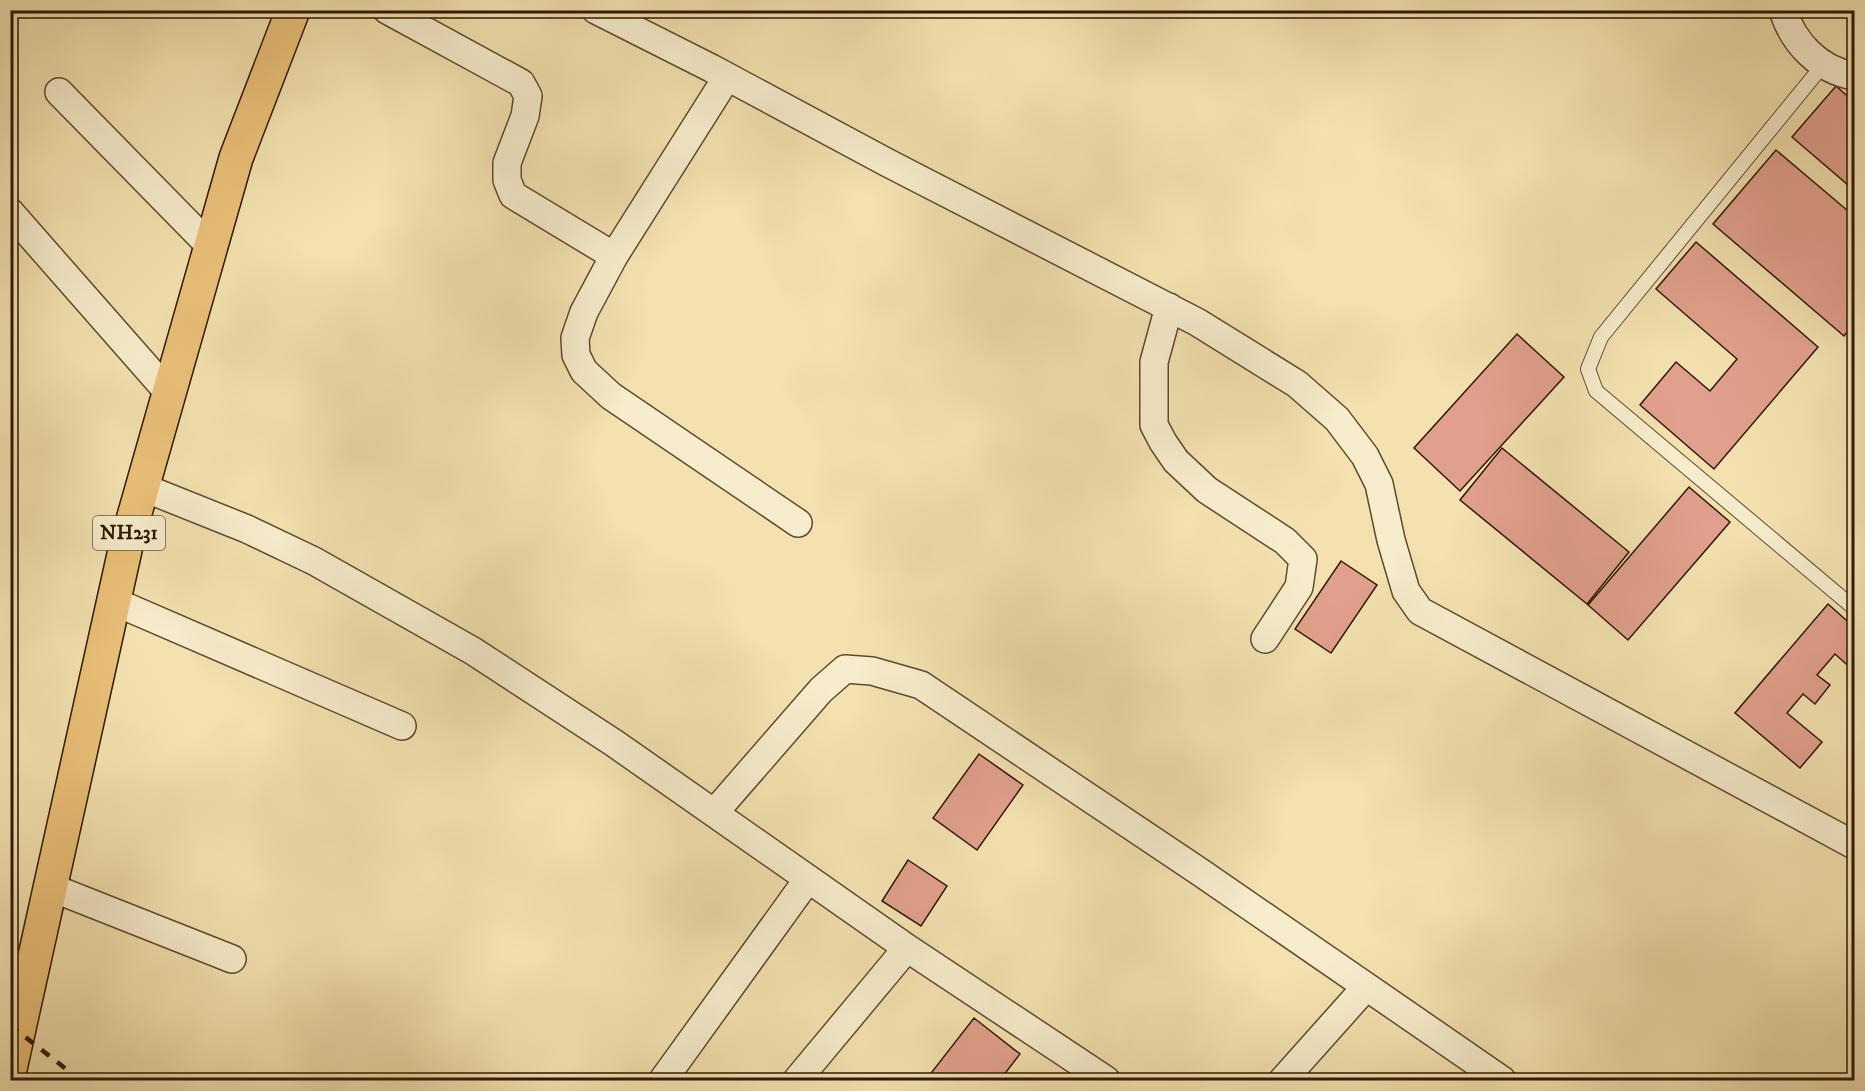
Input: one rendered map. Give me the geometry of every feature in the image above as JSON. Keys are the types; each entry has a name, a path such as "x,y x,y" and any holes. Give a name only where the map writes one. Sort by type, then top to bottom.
{"highway":[{"name":"NH231","path":"10,1069 126,541 236,158 293,10"}],"street":[{"path":"387,10 521,83 528,96 525,117 507,163 507,180 513,195 614,256"},
{"path":"1783,10 1788,25 1802,48 1823,65 1854,76"},
{"path":"604,12 888,163 1197,322 1298,384 1337,419 1365,456 1379,484 1391,540 1406,591 1420,611 1854,845"},
{"path":"728,77 614,256 584,312 575,338 576,355 584,371 611,396 798,523"},
{"path":"59,92 211,247"},
{"path":"11,214 169,393"},
{"path":"1169,307 1154,362 1154,426 1176,461 1207,490 1285,541 1303,560 1299,586 1265,639"},
{"path":"142,487 248,529 314,561 473,651 614,742 907,948 1106,1080"},
{"path":"113,601 402,726"},
{"path":"714,813 821,690 845,669 872,671 921,685 1200,872 1502,1080"},
{"path":"663,1080 808,879"},
{"path":"50,887 232,959"},
{"path":"797,1080 907,948"},
{"path":"1283,1080 1366,987"}],"lane":[{"path":"1823,65 1602,337 1588,369 1596,391 1854,608"}],"building":[{"path":"1836,86 1854,102 1854,190 1792,137"},
{"path":"1776,150 1854,216 1854,323 1844,336 1713,224"},
{"path":"1696,242 1818,347 1714,469 1640,405 1676,362 1710,391 1737,359 1656,289"},
{"path":"1517,334 1564,377 1460,491 1414,448"},
{"path":"1502,448 1629,552 1587,604 1460,500"},
{"path":"1689,487 1730,522 1628,640 1588,605"},
{"path":"1341,561 1377,585 1331,653 1295,629"},
{"path":"1828,604 1854,627 1854,671 1835,654 1817,675 1830,685 1815,704 1803,694 1787,713 1822,742 1800,768 1735,713"},
{"path":"979,754 1023,785 977,850 933,818"},
{"path":"908,860 947,886 921,926 882,901"},
{"path":"974,1018 1020,1054 1000,1080 932,1080 928,1077"}],"railway":[{"path":"10,1025 80,1080"}]}
